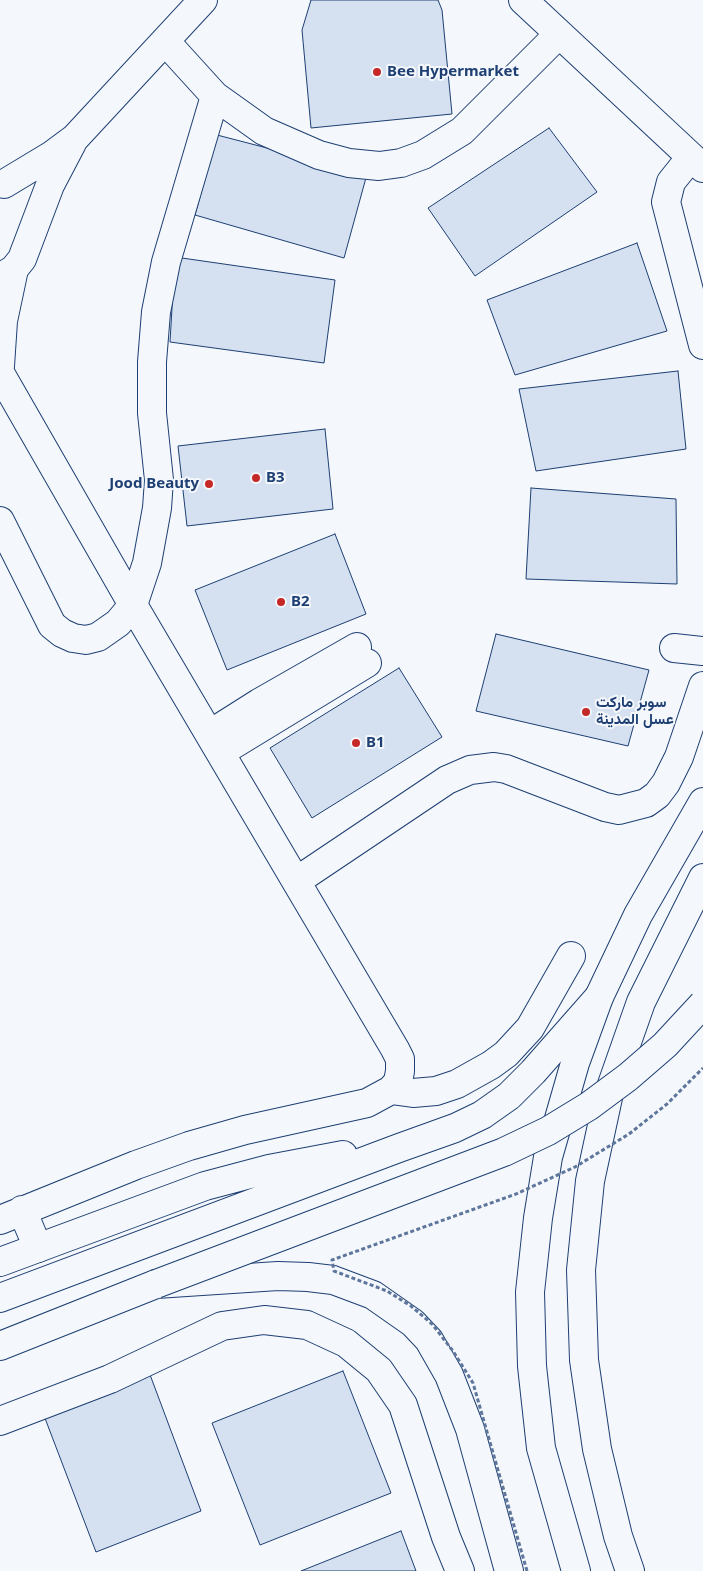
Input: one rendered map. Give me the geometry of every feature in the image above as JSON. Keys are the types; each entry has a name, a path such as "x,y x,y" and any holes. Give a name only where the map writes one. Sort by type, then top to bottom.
{"main road":[{"path":"30,236 29,218 22,201 2,183 52,154 75,138 203,0"},
{"path":"523,0 697,162 671,182 666,202 703,344"},
{"path":"165,41 216,96 264,131 320,156 349,163 379,166 401,163 443,144 462,132 559,34"},
{"path":"0,522 52,624 62,633 73,638 86,640 98,637 118,623 133,605 147,563 157,508 158,480 152,413 152,362 156,312 166,262 216,96"},
{"path":"0,366 7,273 27,248 50,186 75,138"},
{"path":"0,373 133,605 298,880 395,1049 400,1070 398,1082 391,1090 367,1103 245,1130 189,1146 136,1164 11,1215 38,1248"},
{"path":"674,648 703,651"},
{"path":"215,743 362,655"},
{"path":"298,880 447,780 470,770 494,767 506,769 605,808 619,810 646,803 666,783 679,757 703,686"},
{"path":"576,1571 542,1448 532,1366 530,1292 538,1218 548,1157 575,1063 599,997 638,915 703,802"},
{"path":"630,1571 618,1536 596,1450 584,1360 581,1270 590,1181 609,1093 641,1002 703,878"},
{"path":"391,1090 413,1093 436,1091 457,1084 506,1054 530,1028 571,956"},
{"path":"0,1298 456,1128 482,1115 509,1096 599,997"},
{"path":"0,1346 156,1284 504,1152 548,1131 589,1106 628,1077 665,1045 703,1004"},
{"path":"0,1262 205,1186 269,1169 399,1148"},
{"path":"156,1284 278,1276 333,1280 373,1294 413,1323 429,1340 459,1397 509,1571"},
{"path":"0,1421 110,1379 222,1326 264,1320 307,1325 346,1343 379,1370 403,1405 446,1537 460,1571"},
{"path":"0,1353 30,1334"}],"path":[{"path":"527,1571 473,1383 453,1351 432,1324 411,1306 387,1291 334,1271 332,1260 516,1194 575,1167 629,1134 667,1104 703,1068"}],"building":[{"name":"Bee Hypermarket","path":"311,0 438,0 442,10 452,114 311,128 302,30"},
{"path":"549,128 597,192 475,276 428,208"},
{"path":"217,135 367,174 344,258 195,215"},
{"path":"637,243 667,331 515,375 487,300"},
{"path":"175,257 335,280 324,363 170,342"},
{"path":"678,371 686,449 536,471 519,389"},
{"name":"B3","path":"325,429 333,509 187,526 178,446"},
{"path":"531,488 676,499 677,584 526,579"},
{"name":"B2","path":"335,534 366,614 227,670 195,590"},
{"path":"496,634 649,670 628,746 476,711"},
{"name":"B1","path":"399,668 442,737 312,818 270,748"},
{"path":"343,1371 391,1493 260,1545 212,1423"},
{"path":"149,1372 201,1511 96,1552 43,1413"},
{"path":"401,1531 416,1571 301,1571"}],"place":[{"name":"Bee Hypermarket","path":"377,72"},
{"name":"B3","path":"256,478"},
{"name":"Jood Beauty","path":"209,484"},
{"name":"B2","path":"281,602"},
{"name":"سوبر ماركت عسل المدينة","path":"586,712"},
{"name":"B1","path":"356,743"}]}
